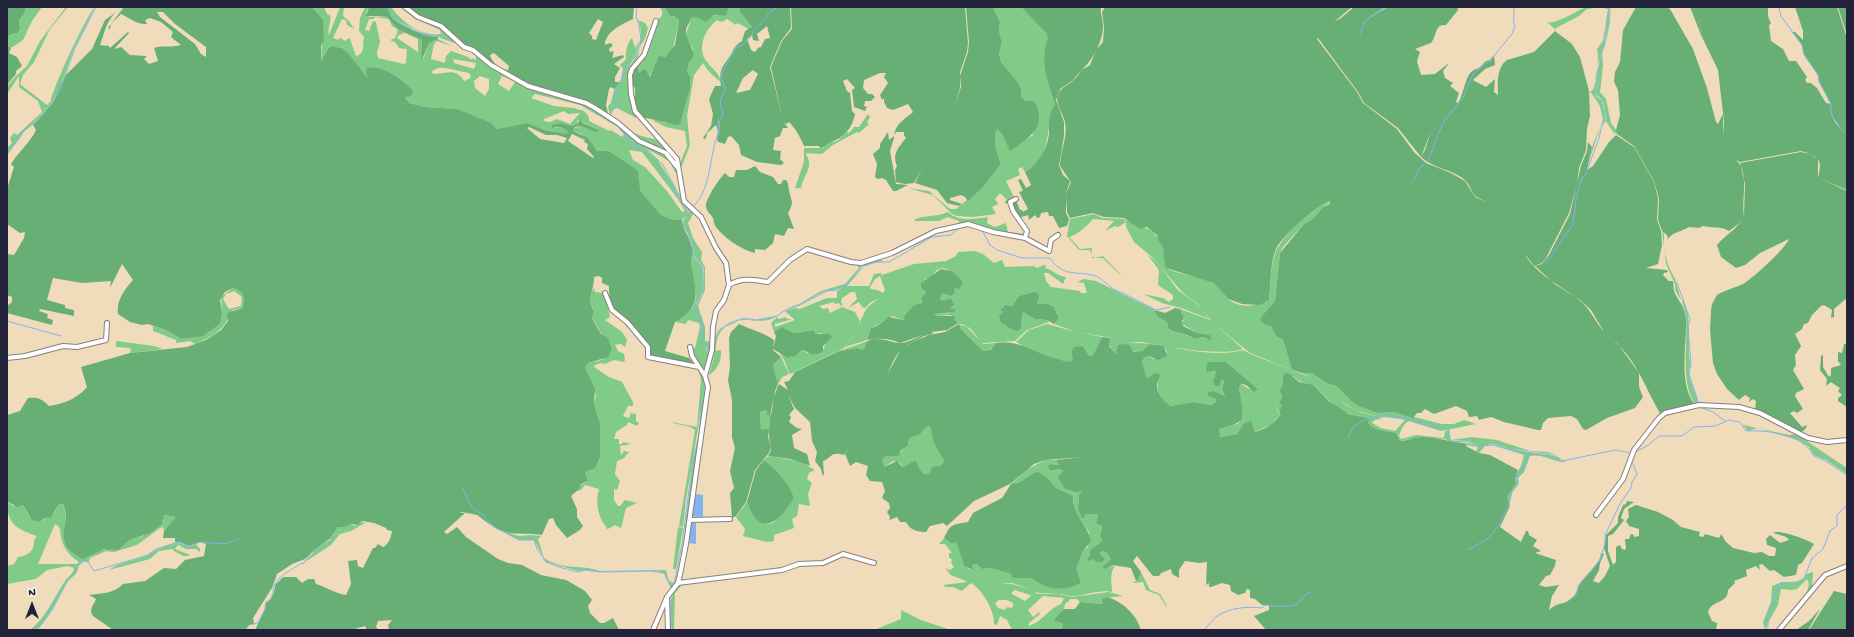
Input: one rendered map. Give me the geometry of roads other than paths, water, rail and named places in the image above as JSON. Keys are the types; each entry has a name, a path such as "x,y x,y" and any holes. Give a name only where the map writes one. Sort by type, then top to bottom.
{"street":[{"path":"405,7 418,17 442,26 459,42 480,55 490,65 528,86 586,103 595,108 618,123 639,141 666,153 675,164 679,173"},
{"path":"653,630 667,597 678,583 690,520 708,387 706,376 712,350 711,336 715,317 728,293 729,285 726,262 716,248 707,226 701,217 684,201 676,159 636,111 631,94 631,72 644,55 656,21"},
{"path":"1016,199 1010,202 1013,212 1027,231 1025,238"},
{"path":"729,285 738,280 748,279 768,282 790,260 807,249 851,262 861,262 892,253 936,231 968,224 993,232 1025,238 1049,251 1051,247 1051,240 1058,235"},
{"path":"605,293 612,310 627,322 648,347 648,357 699,367"},
{"path":"7,358 30,355 63,346 77,347 106,340 107,323"},
{"path":"690,347 692,356 706,376"},
{"path":"1596,515 1623,479 1634,450 1659,418 1665,413 1699,404 1739,407 1760,413 1808,438 1827,442 1847,440"},
{"path":"690,520 730,519"},
{"path":"678,583 782,570 799,564 823,562 843,554 874,563"},
{"path":"1779,630 1825,574 1847,566"},
{"path":"667,597 668,630"}],"water":[{"path":"696,494 703,495 703,517 692,516"},
{"path":"691,523 696,523 696,544 689,543"}],"waterway":[{"path":"7,155 24,131 37,121 53,102 61,88 74,50 96,7"},
{"path":"376,7 388,8 392,18 418,32 430,36 441,36 447,40 450,39"},
{"path":"610,116 617,102 616,92 621,83 623,72 635,57 641,40 639,24 636,17 637,7"},
{"path":"693,207 699,200 706,185 715,143 719,132 718,123 723,115 720,101 725,89 721,75 736,47 742,45 752,35 754,30 765,20 768,14 777,7"},
{"path":"1360,34 1365,21 1386,7"},
{"path":"1413,182 1419,169 1429,159 1445,120 1463,98 1473,74 1492,58 1512,34 1515,26 1514,7"},
{"path":"1547,262 1573,224 1576,199 1582,177 1585,176 1599,138 1602,125 1607,120 1601,100 1597,97 1595,91 1597,89 1596,78 1600,58 1604,46 1606,29 1609,23 1609,7"},
{"path":"1779,7 1781,16 1802,45 1804,55 1818,75 1819,82 1832,106 1830,108 1833,118 1844,132"},
{"path":"614,122 625,135 629,143 644,149 657,160 688,212"},
{"path":"691,210 682,223 688,233 694,257 703,267 701,295 695,309 703,326 704,344 709,354"},
{"path":"714,338 720,329 730,323 744,318 756,320 777,316 784,311 800,305 827,291 836,290 847,285 864,266 876,262 889,262 932,237 951,235 959,228"},
{"path":"982,230 990,245 997,250 1022,258 1049,258 1062,270 1098,277 1115,290 1156,310 1170,307"},
{"path":"1677,283 1690,319 1688,327 1691,364 1689,374 1699,404"},
{"path":"7,321 61,336"},
{"path":"707,376 714,354 714,349"},
{"path":"674,584 682,544 693,459 699,436 702,405 706,387"},
{"path":"1700,407 1713,412 1725,421"},
{"path":"1348,438 1354,427 1365,420 1376,416 1388,416 1449,429 1449,438 1452,441 1468,442 1482,446 1493,445 1511,450 1550,455 1562,461 1615,450 1632,453"},
{"path":"1635,452 1647,446 1659,436 1682,436 1694,427 1715,426 1729,420 1740,422 1746,431 1764,431 1793,438 1802,443 1814,456 1824,460 1847,475"},
{"path":"1468,550 1489,538 1499,525 1509,504 1512,491 1517,486 1517,473 1522,469 1529,453"},
{"path":"1568,601 1577,594 1578,586 1600,560 1605,544 1605,535 1637,474 1632,462"},
{"path":"462,487 472,507 484,516 492,526 519,540 534,540 537,549 546,562 578,572 585,570 600,572 651,571 664,573 672,590"},
{"path":"1766,630 1770,607 1775,600 1777,586 1782,583 1798,582 1804,578 1812,558 1823,549 1830,531 1837,526 1837,515 1847,505"},
{"path":"246,630 249,625 258,623 265,609 266,602 272,597 274,586 278,579 301,563 303,564 311,553 333,536"},
{"path":"37,630 52,610 67,582 76,573 78,566 84,561 88,562 94,571 148,555 156,549 175,543 180,542 189,547 200,542 225,544 238,539"},
{"path":"1204,630 1217,616 1227,611 1250,607 1262,608 1265,605 1290,606 1297,604 1305,595 1311,592"},
{"path":"671,595 671,630"}]}
